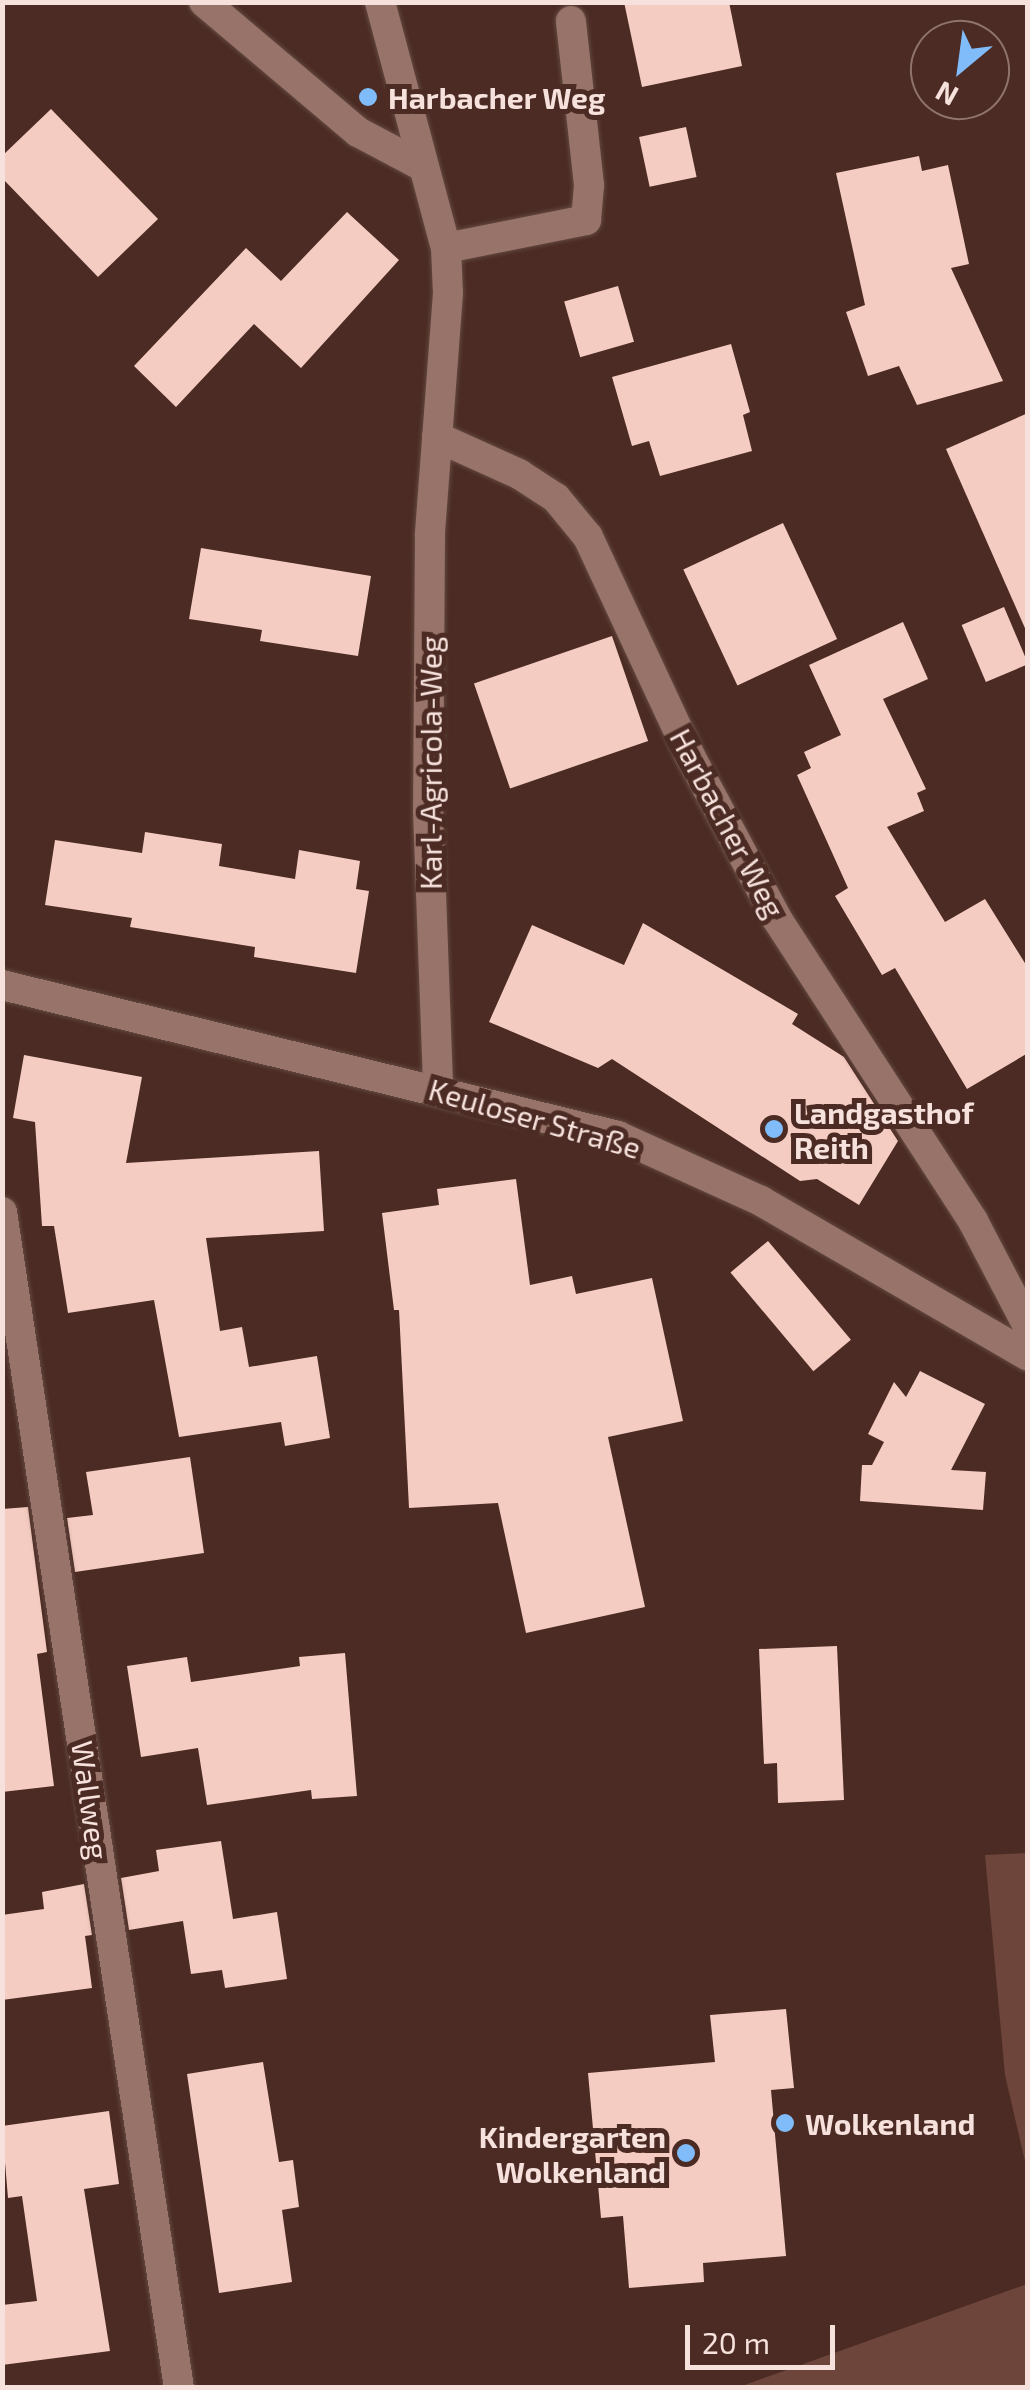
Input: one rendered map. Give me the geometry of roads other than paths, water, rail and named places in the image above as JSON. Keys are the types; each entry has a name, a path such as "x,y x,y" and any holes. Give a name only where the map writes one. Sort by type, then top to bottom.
{"street":[{"path":"204,2 358,132 420,165"},
{"path":"380,2 420,165 446,248 448,294 437,437"},
{"path":"446,248 586,220 589,185 571,21"},
{"name":"Karl-Agricola-Weg","path":"437,437 430,535 428,811 438,1090"},
{"name":"Harbacher Weg","path":"437,437 519,474 556,498 588,537 689,754 777,919 973,1221 1028,1326"},
{"name":"Keuloser Straße","path":"2,984 618,1136 761,1201 1028,1356"},
{"name":"Wallweg","path":"4,1229 178,2388"}],"place":[{"name":"Harbacher Weg","path":"368,97"},
{"name":"Landgasthof Reith","path":"774,1129"},
{"name":"Wolkenland","path":"785,2123"},
{"name":"Kindergarten Wolkenland","path":"686,2153"}]}
